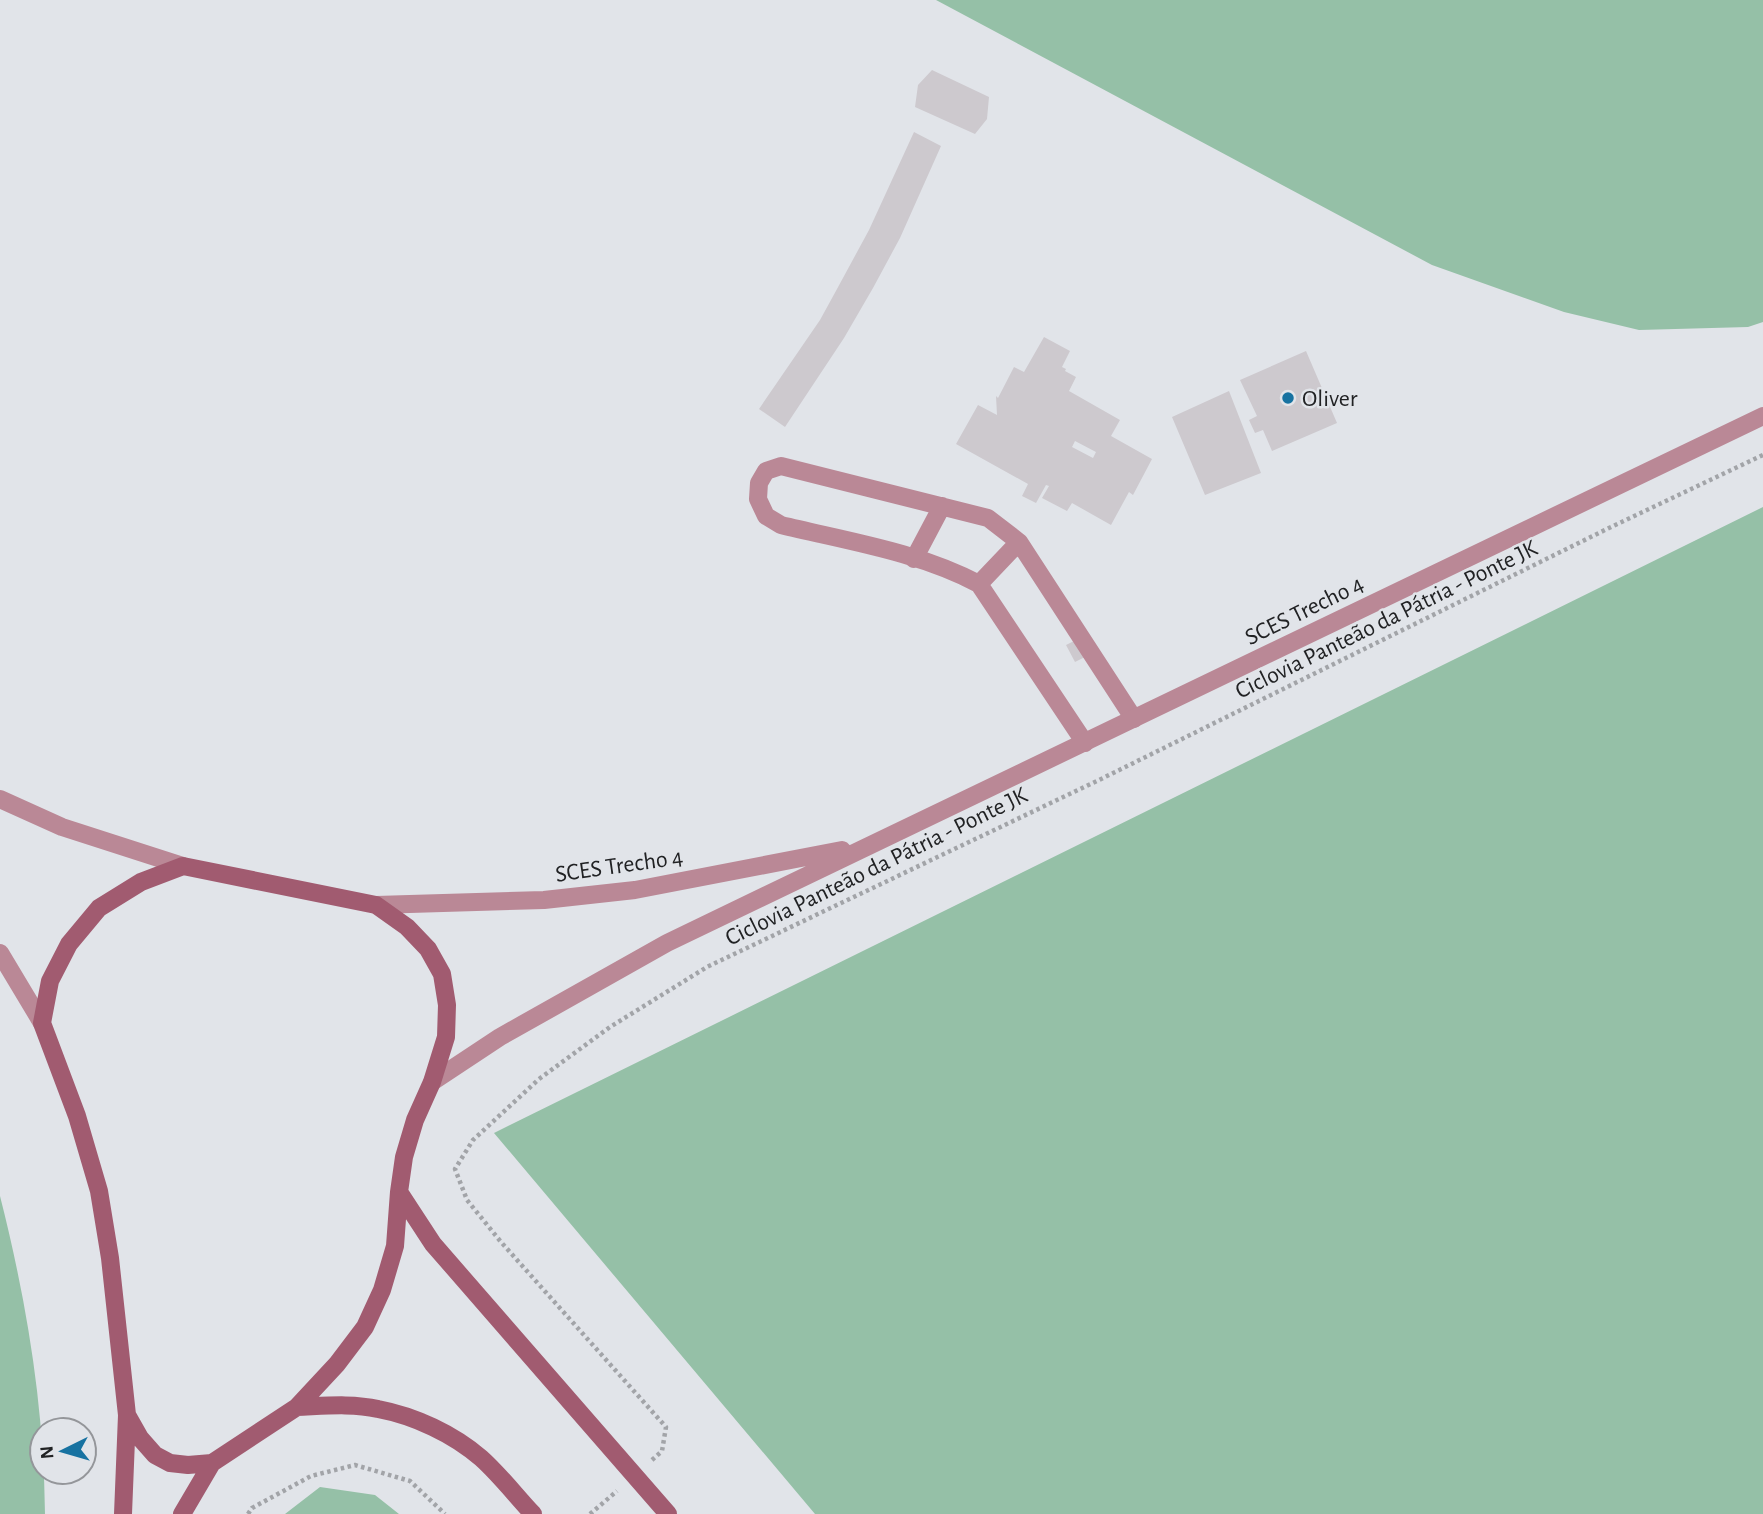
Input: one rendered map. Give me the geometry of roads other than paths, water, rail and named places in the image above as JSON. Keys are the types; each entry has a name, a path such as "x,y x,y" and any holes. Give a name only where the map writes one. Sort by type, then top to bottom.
{"main road":[{"path":"122,1514 127,1415 110,1258 99,1191 77,1116 43,1023 50,981 69,944 99,908 141,882 183,866 376,905 414,934 428,949 442,974 447,1005 446,1037 404,1157 396,1246 382,1290 365,1327 337,1364 297,1407 212,1463 182,1514"},
{"path":"399,1192 433,1244 668,1514"},
{"path":"297,1407 340,1405 378,1409 422,1423 452,1437 481,1458 533,1514"},
{"path":"127,1415 140,1438 155,1455 170,1463 212,1463"}],"street":[{"name":"SCES Trecho 4","path":"432,1082 500,1037 667,943 1763,416"},
{"path":"1085,743 979,584 957,572 914,559 781,525 766,516 758,499 758,483 766,471 781,466 988,519 1019,542 1134,719"},
{"path":"914,559 942,506"},
{"path":"979,584 1019,542"},
{"path":"0,799 62,827 183,866"},
{"name":"SCES Trecho 4","path":"376,905 544,900 635,890 866,846"},
{"path":"0,953 43,1023"}],"place":[{"name":"Oliver","path":"1288,398"}]}
